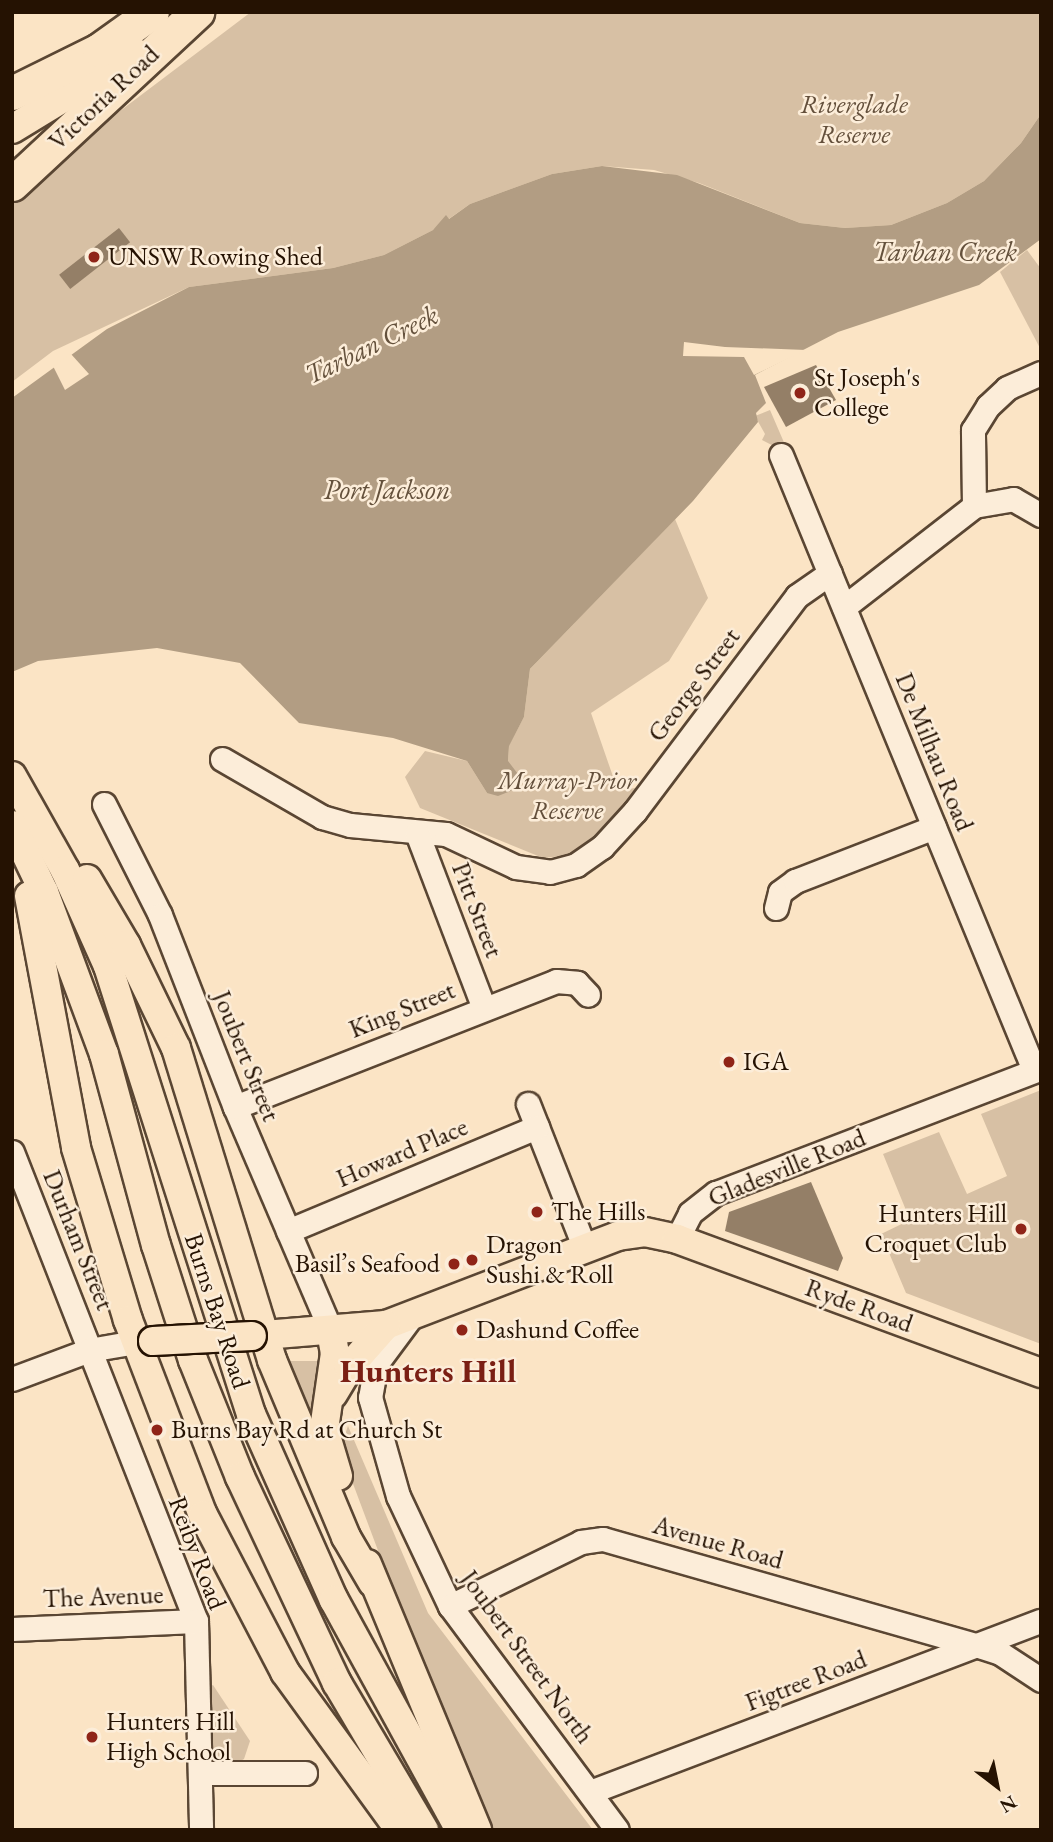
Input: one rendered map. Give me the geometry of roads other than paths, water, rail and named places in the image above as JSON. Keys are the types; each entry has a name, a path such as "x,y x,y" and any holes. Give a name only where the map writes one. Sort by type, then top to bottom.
{"highway":[{"name":"Victoria Road","path":"12,93 99,50 152,12"},
{"name":"Victoria Road","path":"12,184 195,12"}],"main road":[{"path":"12,129 104,75 195,12"},
{"path":"12,775 53,823 165,1021 257,1335 346,1537 373,1583"},
{"name":"Burns Bay Road","path":"12,775 65,870 108,966 251,1414 334,1600 460,1830"},
{"name":"Burns Bay Road","path":"12,825 44,892 104,1054 160,1258 193,1360 240,1477 337,1683 424,1830"},
{"path":"12,844 40,939 76,1148 203,1516 266,1638 315,1717 400,1830"},
{"path":"144,1341 331,1331 409,1317 585,1249 635,1233 677,1238"},
{"name":"Ryde Road","path":"677,1238 1041,1373"},
{"path":"324,1412 348,1367 409,1317"},
{"path":"331,1331 335,1353 324,1412 328,1446 373,1583 477,1830"}],"street":[{"path":"973,503 974,430 988,406 1007,388 1041,373"},
{"name":"De Milhau Road","path":"781,455 934,827 1038,1069"},
{"path":"844,607 973,503 1013,499 1041,515"},
{"name":"George Street","path":"222,759 322,817 417,833 446,835 516,867 550,872 576,864 602,847 635,811 797,596 830,573"},
{"name":"Joubert Street","path":"104,804 160,915 235,1107 331,1331"},
{"path":"776,908 779,892 795,881 934,827"},
{"name":"Pitt Street","path":"417,833 484,1007"},
{"name":"King Street","path":"235,1107 484,1007 556,981 577,983 588,995"},
{"name":"Gladesville Road","path":"677,1238 690,1213 716,1193 1038,1069"},
{"path":"528,1104 585,1249"},
{"name":"Howard Place","path":"288,1231 537,1127"},
{"name":"Durham Street","path":"12,1152 89,1350"},
{"name":"Joubert Street North","path":"409,1317 376,1364 370,1397 373,1419 398,1496 450,1605 617,1830"},
{"path":"12,1379 89,1350 144,1341"},
{"name":"Reiby Road","path":"89,1350 196,1620 201,1830"},
{"name":"Avenue Road","path":"450,1605 581,1542 603,1539 979,1646 1000,1653 1041,1680"},
{"name":"The Avenue","path":"12,1629 196,1620"},
{"name":"Figtree Road","path":"590,1792 1041,1622"},
{"path":"201,1773 305,1773"}],"water":[{"name":"Port Jackson","path":"1041,114 1041,239 979,285 838,332 755,375 766,403 756,413 758,422 693,501 530,669 524,717 509,746 508,761 521,778 513,790 498,796 487,793 467,761 393,738 299,723 240,663 157,648 38,661 12,672 12,398 107,329 189,287 333,268 384,255 433,230 446,215 449,219 470,204 552,174 602,166 677,175 800,223 845,228 891,225 947,203 984,181 1021,143"}],"place":[{"name":"UNSW Rowing Shed","path":"94,257"},
{"name":"St Joseph's College","path":"800,393"},
{"name":"IGA","path":"729,1062"},
{"name":"The Hills","path":"537,1212"},
{"name":"Hunters Hill Croquet Club","path":"1021,1229"},
{"name":"Dragon Sushi & Roll","path":"472,1260"},
{"name":"Basil’s Seafood","path":"454,1264"},
{"name":"Dashund Coffee","path":"462,1330"},
{"name":"Burns Bay Rd at Church St","path":"157,1430"},
{"name":"Hunters Hill High School","path":"92,1737"}],"district":[{"name":"Hunters Hill","path":"428,1371"}],"park label":[{"name":"Riverglade Reserve","path":"854,120"},
{"name":"Murray-Prior Reserve","path":"567,796"}],"water label":[{"name":"Tarban Creek","path":"945,251"},
{"name":"Tarban Creek","path":"371,344"}]}
